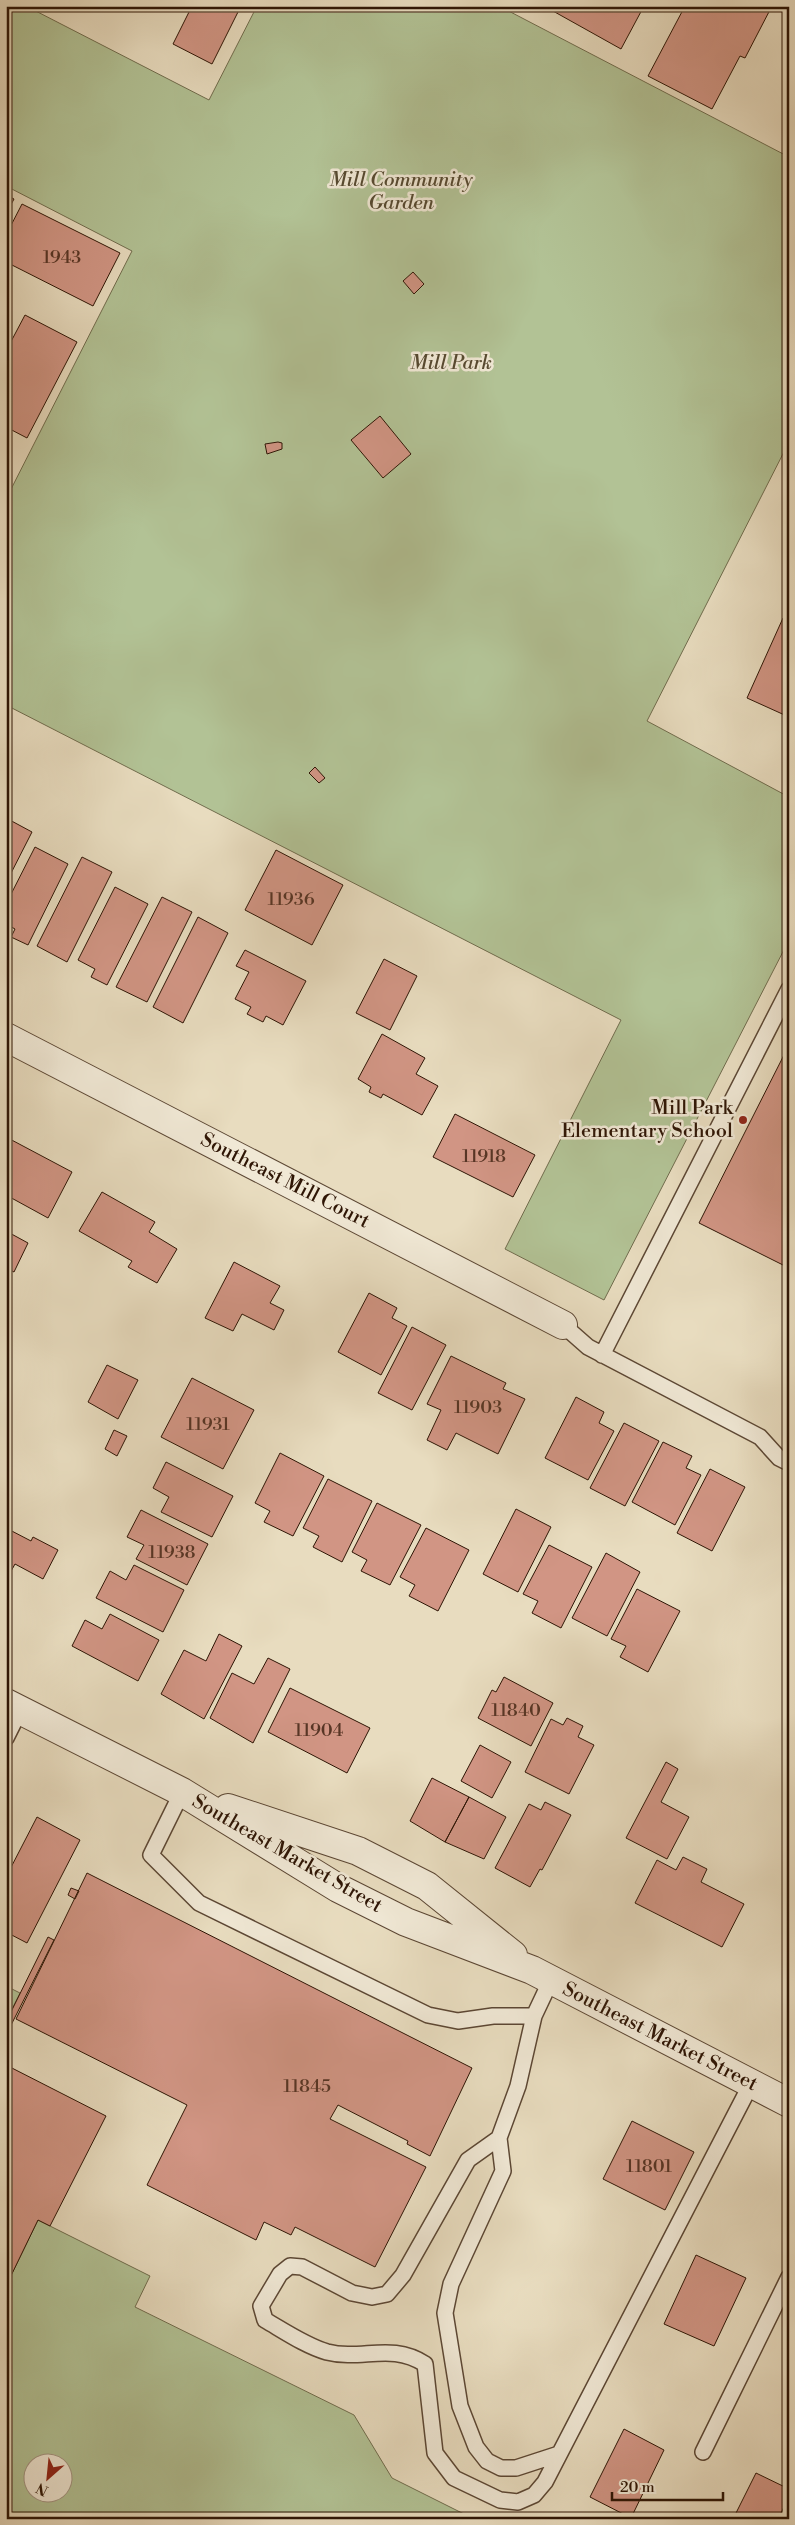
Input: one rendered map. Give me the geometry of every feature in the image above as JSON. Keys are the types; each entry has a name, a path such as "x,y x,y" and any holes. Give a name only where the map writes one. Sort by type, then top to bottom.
{"street":[{"name":"Southeast Mill Court","path":"6,1037 563,1325"},
{"name":"Southeast Market Street","path":"13,1706 182,1792 338,1888 406,1922 542,1975 789,2103"},
{"name":"Southeast Market Street","path":"182,1792 358,1851 427,1886 542,1975"}],"lane":[{"path":"602,1355 789,989"},
{"path":"563,1325 588,1347 760,1438 779,1458 789,1463"},
{"path":"6,1738 13,1706"},
{"path":"182,1792 151,1855 199,1903 428,2015 458,2022 493,2016 534,2016"},
{"path":"542,1975 518,2086 499,2138 503,2172 451,2284 445,2313 460,2406 476,2447 487,2461 501,2468 516,2468 559,2454"},
{"path":"499,2138 468,2160 403,2275 387,2294 372,2297 352,2293 302,2267 290,2266 280,2274 261,2306 265,2320 327,2352 395,2352 415,2358 425,2364 435,2453 454,2478 500,2500 518,2502 534,2495 545,2482 751,2084"},
{"path":"703,2452 789,2277"}],"green space":[{"name":"Mill Park","path":"6,6 26,6 209,100 257,6 499,6 789,157 789,442 647,721 789,797 789,940 604,1300 505,1249 621,1020 6,705 6,499 132,251 6,186"},
{"path":"6,1986 20,1993 6,2021"},
{"path":"38,2220 150,2276 135,2307 354,2415 392,2478 474,2519 6,2519 6,2286"}],"building":[{"path":"192,6 241,6 212,64 173,44"},
{"path":"544,6 644,6 621,49"},
{"path":"685,6 772,6 745,58 740,56 712,109 648,76"},
{"path":"6,195 14,199 6,214"},
{"path":"22,204 120,253 93,306 6,262 6,235"},
{"path":"413,272 424,284 414,294 403,281"},
{"path":"25,315 77,342 27,438 6,427 6,351"},
{"path":"380,416 411,454 383,478 351,440"},
{"path":"282,443 282,449 267,454 265,444"},
{"path":"783,618 789,621 789,717 747,698"},
{"path":"315,767 325,778 319,783 309,773"},
{"path":"6,818 32,832 6,883"},
{"path":"35,847 68,864 28,945 11,937 15,929 6,924 6,904"},
{"path":"276,850 343,885 312,945 245,910"},
{"path":"82,857 112,872 67,962 37,946"},
{"path":"115,887 148,904 107,985 91,977 95,969 78,960"},
{"path":"162,897 192,912 147,1002 116,987"},
{"path":"198,917 228,933 183,1023 153,1007"},
{"path":"245,950 306,981 283,1025 266,1016 263,1022 247,1014 251,1007 235,999 249,972 236,966"},
{"path":"384,959 417,976 390,1030 356,1013"},
{"path":"382,1034 425,1058 416,1074 438,1086 422,1115 383,1094 381,1098 369,1092 371,1087 358,1079"},
{"path":"789,1048 789,1268 699,1223"},
{"path":"455,1114 535,1155 513,1197 433,1157"},
{"path":"6,1137 72,1172 48,1218 6,1195"},
{"path":"102,1192 155,1222 149,1232 177,1249 157,1283 128,1267 132,1261 79,1231"},
{"path":"6,1231 28,1243 14,1272 6,1268"},
{"path":"234,1262 280,1286 270,1303 284,1310 274,1330 242,1314 233,1331 205,1318"},
{"path":"369,1293 397,1308 392,1318 407,1326 381,1375 338,1352"},
{"path":"412,1327 446,1345 412,1410 378,1393"},
{"path":"451,1356 506,1383 503,1389 525,1399 498,1454 456,1433 447,1450 427,1440 441,1410 427,1404"},
{"path":"107,1365 138,1380 118,1419 88,1402"},
{"path":"192,1378 254,1410 223,1469 161,1437"},
{"path":"576,1397 604,1412 599,1423 614,1431 588,1480 545,1458"},
{"path":"624,1423 659,1441 625,1506 590,1488"},
{"path":"114,1430 127,1436 117,1456 105,1449"},
{"path":"663,1442 692,1456 686,1468 701,1475 675,1525 632,1502"},
{"path":"280,1453 324,1476 293,1536 264,1522 270,1511 255,1503"},
{"path":"166,1462 233,1496 212,1537 161,1512 169,1497 153,1488"},
{"path":"710,1469 745,1487 712,1551 677,1533"},
{"path":"328,1479 372,1501 342,1562 313,1547 319,1536 303,1528"},
{"path":"377,1503 421,1525 390,1585 361,1571 367,1560 352,1552"},
{"path":"516,1509 551,1527 518,1592 483,1574"},
{"path":"141,1510 208,1544 187,1585 136,1559 144,1545 127,1537"},
{"path":"6,1528 31,1541 33,1537 58,1550 43,1579 15,1564 10,1573 6,1571"},
{"path":"426,1528 469,1550 438,1611 409,1596 415,1585 400,1577"},
{"path":"549,1545 592,1567 561,1628 532,1613 538,1601 523,1594"},
{"path":"606,1553 640,1572 607,1636 572,1618"},
{"path":"134,1565 184,1590 163,1632 96,1598 110,1571 126,1580"},
{"path":"637,1589 680,1611 648,1672 620,1657 626,1646 611,1639"},
{"path":"110,1614 159,1640 138,1681 72,1646 85,1620 102,1629"},
{"path":"219,1634 242,1646 204,1719 161,1694 184,1650 206,1661"},
{"path":"268,1658 290,1669 253,1743 210,1718 232,1673 254,1684"},
{"path":"504,1677 553,1703 531,1746 478,1718 492,1690 496,1692"},
{"path":"290,1688 370,1728 347,1773 268,1732"},
{"path":"567,1718 583,1726 578,1737 594,1745 569,1794 525,1772 551,1719 563,1725"},
{"path":"480,1745 511,1762 492,1798 461,1781"},
{"path":"666,1762 678,1769 661,1802 689,1817 667,1859 626,1838"},
{"path":"432,1778 469,1797 445,1842 410,1821"},
{"path":"469,1797 506,1817 484,1859 445,1842"},
{"path":"545,1802 571,1815 542,1870 540,1869 530,1887 495,1868 529,1804 541,1810"},
{"path":"37,1817 80,1840 27,1943 6,1932 6,1877"},
{"path":"683,1857 707,1869 701,1882 744,1904 722,1947 635,1903 657,1860 676,1870"},
{"path":"87,1873 472,2068 430,2156 407,2144 408,2141 338,2105 330,2119 426,2167 375,2267 295,2227 291,2235 264,2222 256,2240 147,2185 187,2105 16,2019"},
{"path":"71,1888 79,1891 75,1899 68,1895"},
{"path":"48,1937 54,1940 6,2035 6,2022"},
{"path":"6,2065 106,2116 50,2226 38,2220 6,2286"},
{"path":"632,2121 694,2152 665,2210 603,2179"},
{"path":"696,2255 746,2278 714,2346 664,2324"},
{"path":"624,2429 664,2450 631,2518 590,2497"},
{"path":"756,2473 789,2489 789,2497 778,2519 748,2519 736,2513"}],"place":[{"name":"Mill Park Elementary School","path":"743,1120"}],"park label":[{"name":"Mill Community Garden","path":"401,192"}]}
